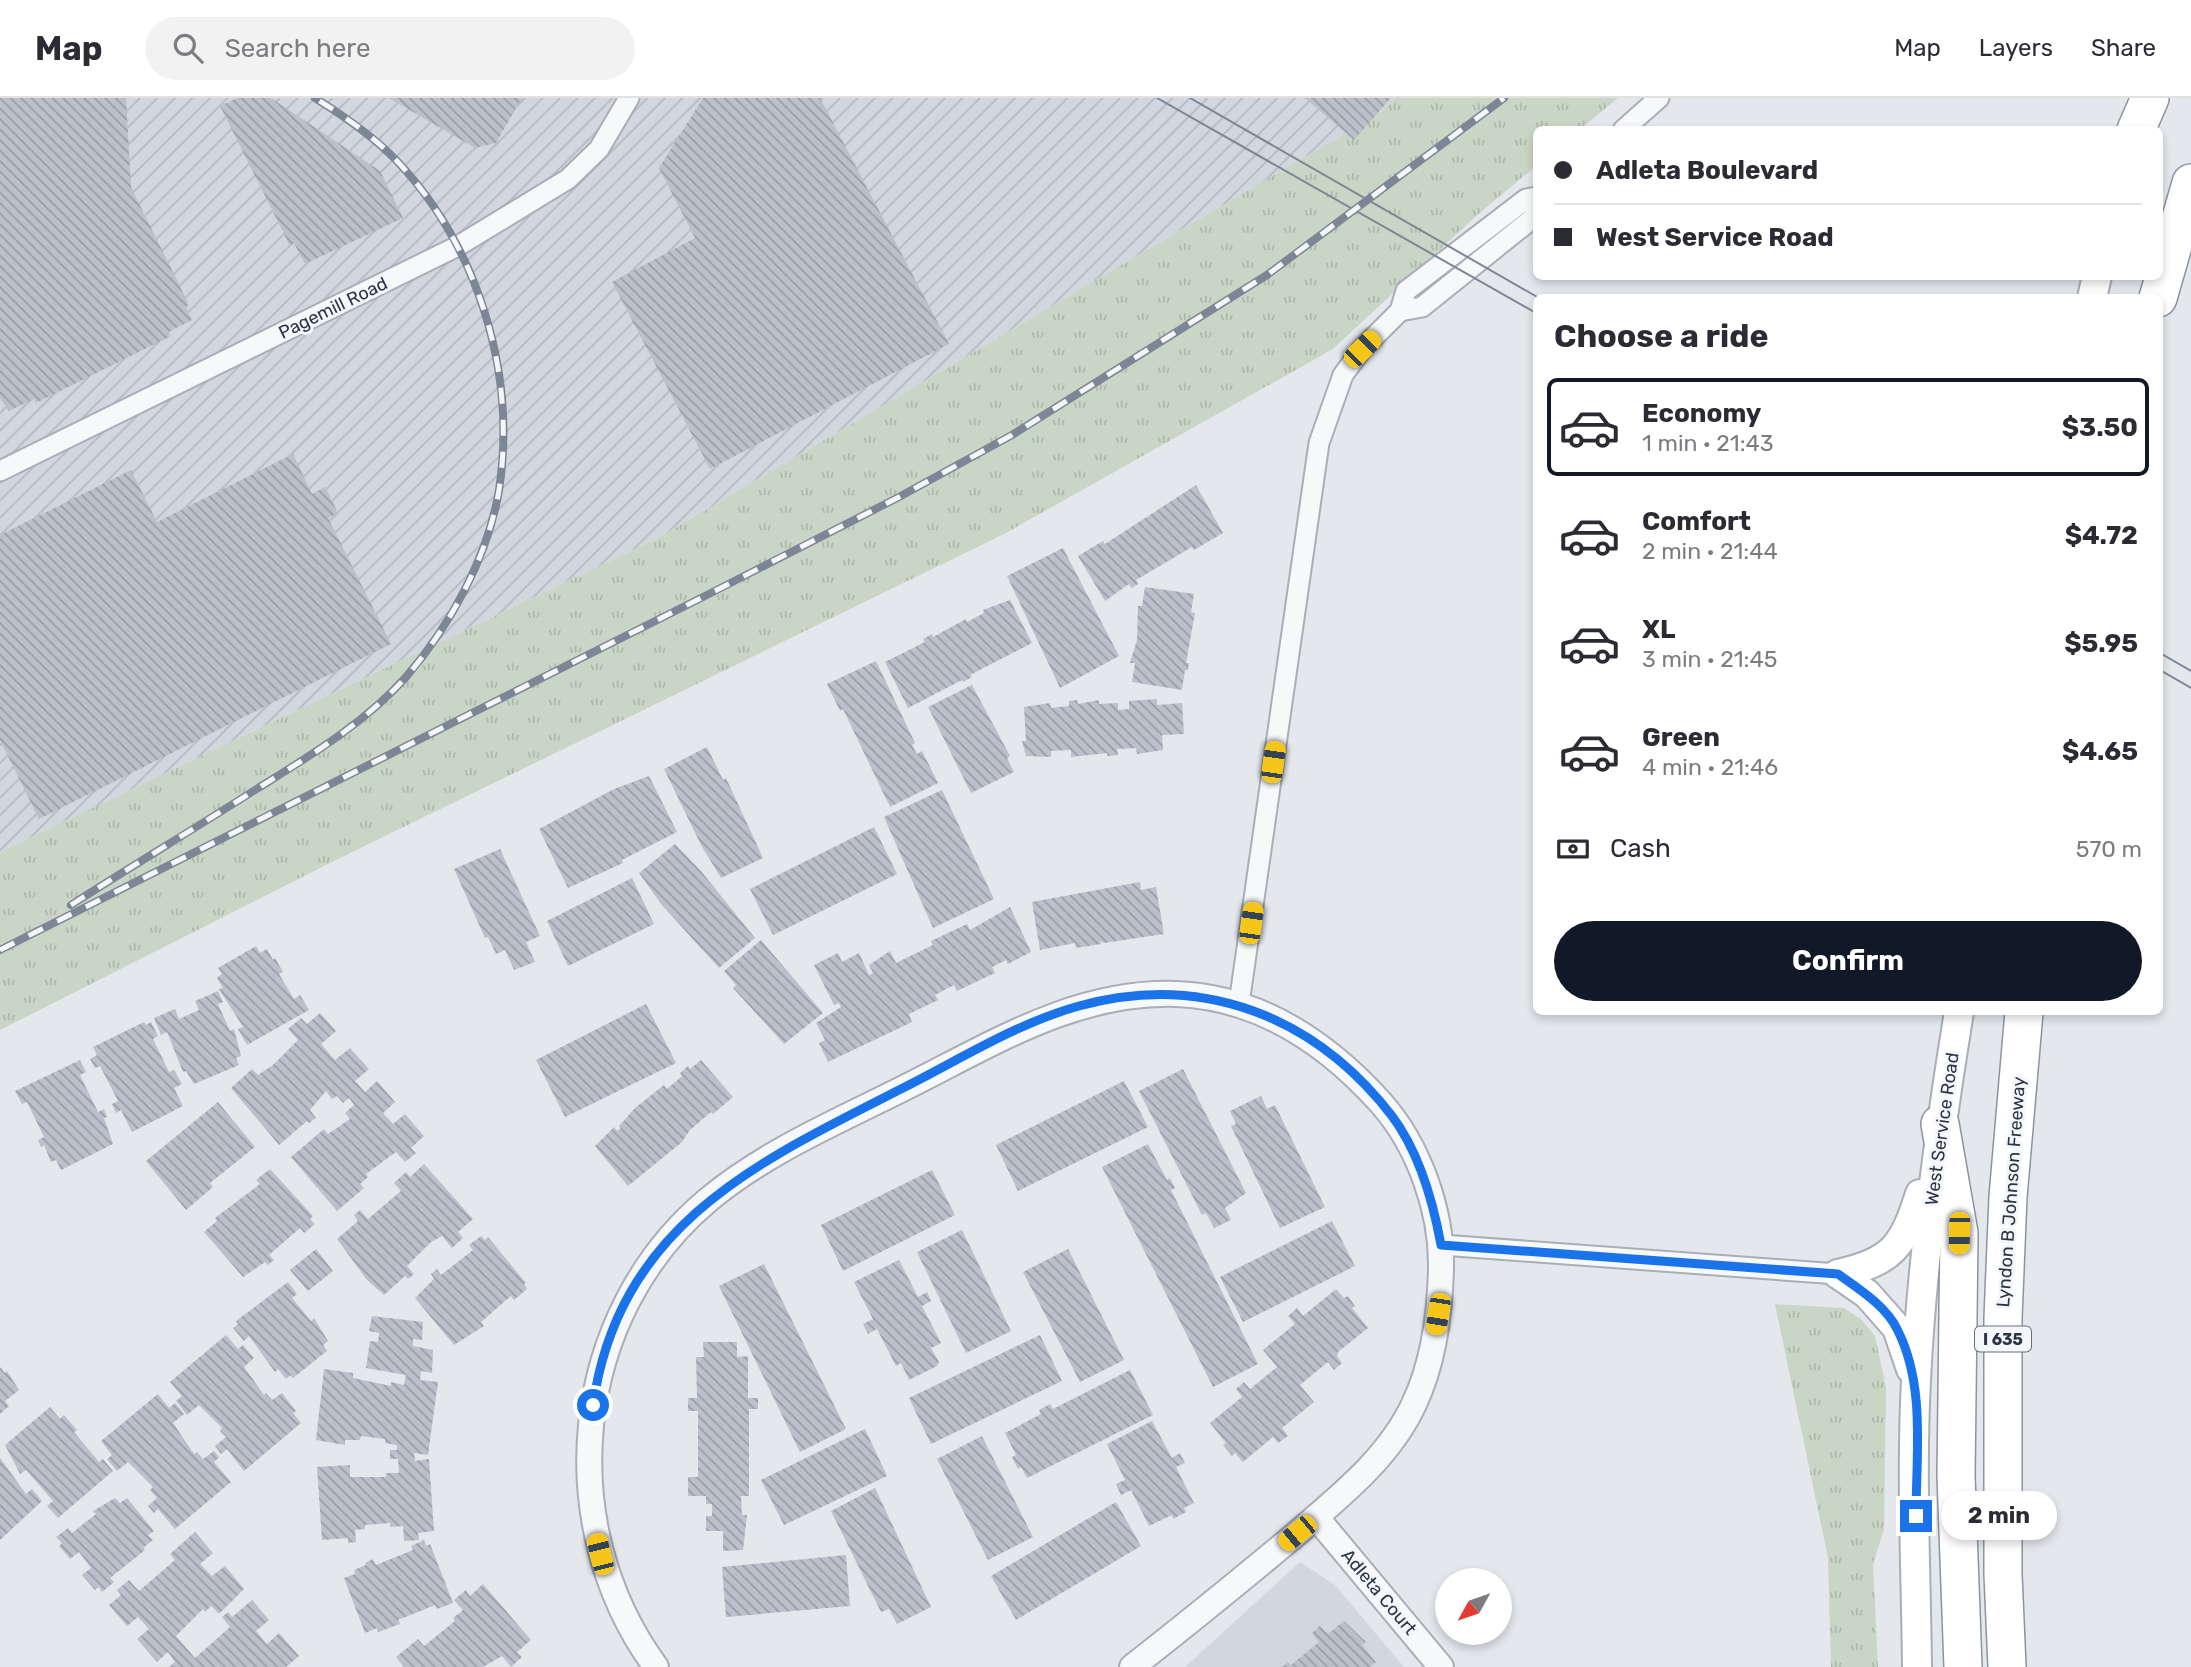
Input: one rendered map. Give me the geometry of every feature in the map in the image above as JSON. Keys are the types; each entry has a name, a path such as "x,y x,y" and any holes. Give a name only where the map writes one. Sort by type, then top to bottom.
{"highway":[{"path":"2137,126 2150,98"},
{"path":"2159,294 2191,183"},
{"name":"Lyndon B Johnson Freeway","path":"2007,1667 2003,1574 2003,1318 2008,1197 2024,1015"},
{"path":"1940,1124 1959,1233 1956,1476 1964,1667"}],"main road":[{"path":"2136,126 2140,98"},
{"name":"West Service Road","path":"1917,1667 1916,1382 1926,1250 1940,1124 1958,1015"},
{"path":"1838,1274 1870,1266 1893,1251 1909,1227 1940,1124"},
{"path":"1838,1274 1867,1294 1897,1328 1916,1382"}],"street":[{"name":"Pagemill Road","path":"0,471 458,246 568,179 599,149 629,98"},
{"path":"1628,126 1659,98"},
{"path":"1239,1004 1319,443 1343,375 1362,349 1400,311 1406,291 1526,199 1533,198"},
{"path":"1400,311 1422,307 1533,216"},
{"path":"656,1667 628,1624 600,1554 591,1517 587,1458 595,1388 610,1339 641,1277 679,1228 706,1202 765,1159 1049,1015 1081,1005 1142,995 1188,995 1239,1004 1311,1039 1350,1069 1393,1118 1419,1165 1434,1209 1441,1245 1441,1296 1432,1351 1414,1404 1388,1447 1358,1480 1316,1517 1132,1667"},
{"path":"1441,1245 1838,1274"},
{"name":"Adleta Court","path":"1316,1517 1441,1667"}],"shaded area":[{"path":"0,98 1396,98 1381,112 658,538 0,852"},
{"path":"1300,1562 1335,1585 1404,1667 1185,1667"}],"green space":[{"path":"1396,98 1618,98 1584,126 1533,126 1533,168 1476,216 1333,349 1004,534 332,862 0,1030 0,852 658,538 1381,112"},
{"path":"1775,1304 1844,1308 1861,1319 1875,1336 1886,1388 1884,1529 1873,1564 1878,1667 1831,1667 1828,1558"}],"building":[{"path":"0,98 126,98 131,187 189,305 186,307 192,320 168,332 171,336 36,403 34,399 9,411 0,398"},
{"path":"237,98 271,98 380,171 403,218 305,264 294,243 290,246 220,106"},
{"path":"389,98 522,98 496,143 475,148"},
{"path":"703,98 820,98 949,344 710,469 612,282 695,238 659,168"},
{"path":"1305,98 1391,98 1354,140"},
{"path":"293,454 312,494 325,487 338,513 328,518 391,644 39,819 0,740 0,535 131,470 157,522"},
{"path":"1196,485 1223,533 1194,550 1192,547 1136,580 1138,584 1132,588 1129,584 1105,601 1078,556 1103,541 1105,544"},
{"path":"1063,548 1119,656 1060,688 1007,576"},
{"path":"1145,587 1194,594 1191,612 1195,613 1186,663 1189,663 1188,670 1185,670 1182,690 1132,682 1135,663 1130,663 1137,640 1138,606 1142,606"},
{"path":"1010,600 1032,643 970,675 972,677 963,682 962,680 908,708 885,662 925,642 923,639 932,634 933,637 966,619 967,622 984,613 983,610"},
{"path":"876,661 915,743 912,745 917,754 922,751 938,783 890,807 843,709 840,711 827,684"},
{"path":"972,685 1010,756 1007,758 1014,772 971,793 928,707"},
{"path":"1157,699 1157,705 1182,703 1184,734 1162,735 1163,750 1137,754 1136,748 1117,749 1118,755 1107,756 1107,753 1071,757 1071,750 1051,751 1051,757 1026,756 1022,741 1026,741 1024,707 1050,703 1051,708 1069,706 1069,701 1077,700 1078,704 1099,700 1099,704 1118,703 1118,710 1129,709 1129,701"},
{"path":"707,747 723,780 726,778 763,858 721,878 701,845 664,769"},
{"path":"649,776 677,832 622,860 623,863 568,888 539,829 614,789"},
{"path":"942,790 994,899 933,928 884,817"},
{"path":"874,827 897,874 773,935 750,889"},
{"path":"675,844 701,871 755,938 719,968 661,904 639,873"},
{"path":"500,849 540,936 526,942 535,962 514,970 505,950 496,954 488,937 485,938 454,869"},
{"path":"632,878 654,924 568,966 547,921"},
{"path":"1140,882 1141,890 1156,887 1164,934 1104,943 1100,941 1101,944 1076,948 1075,943 1040,950 1032,902"},
{"path":"1010,907 1031,952 1008,964 1006,960 992,967 995,973 957,991 954,985 935,995 938,1000 909,1014 912,1022 828,1062 819,1043 825,1040 816,1023 841,1007 839,1003 834,1005 814,965 838,953 842,962 859,953 869,975 873,973 869,965 890,951 896,963 933,945 931,941 967,924 970,930"},
{"path":"761,940 823,1013 784,1044 733,988 736,985 724,971"},
{"path":"256,946 260,953 267,949 273,960 275,958 283,972 279,974 294,999 300,995 309,1010 247,1045 238,1029 243,1027 219,989 223,988 217,978 222,974 218,968"},
{"path":"218,991 223,1002 218,1004 230,1031 234,1029 241,1056 236,1058 239,1065 194,1084 186,1071 183,1072 167,1032 161,1035 154,1018 175,1009 179,1019 199,1010 195,1001"},
{"path":"646,1004 676,1063 565,1117 536,1060"},
{"path":"320,1013 336,1031 321,1044 335,1060 350,1048 369,1069 355,1081 365,1092 377,1081 395,1102 383,1113 393,1124 405,1114 424,1136 411,1148 416,1153 405,1162 396,1152 366,1174 368,1177 360,1184 364,1188 337,1211 291,1157 324,1129 328,1134 350,1119 345,1113 354,1105 349,1098 343,1103 337,1096 332,1099 326,1091 310,1110 316,1118 309,1123 307,1121 279,1145 231,1088 252,1069 258,1075 273,1065 298,1040 288,1029 301,1018 307,1024"},
{"path":"144,1022 146,1025 151,1022 158,1036 153,1039 169,1072 174,1070 182,1084 174,1088 183,1106 132,1132 121,1110 116,1113 112,1104 118,1101 100,1066 95,1068 90,1059 97,1055 93,1047"},
{"path":"80,1060 86,1072 80,1075 98,1112 104,1109 107,1117 104,1118 113,1144 61,1170 56,1160 51,1162 44,1145 41,1147 38,1140 44,1137 27,1102 22,1104 15,1091"},
{"path":"701,1060 733,1097 713,1114 711,1112 690,1130 682,1142 628,1186 595,1146 614,1127 617,1131 621,1128 619,1126 635,1108 664,1085 667,1089 682,1076 680,1073 688,1066 690,1069"},
{"path":"1183,1069 1246,1193 1225,1208 1231,1220 1214,1228 1206,1213 1202,1215 1139,1091"},
{"path":"1124,1081 1148,1127 1018,1191 996,1145"},
{"path":"1261,1096 1267,1109 1275,1105 1325,1207 1280,1228 1231,1126 1236,1124 1230,1111"},
{"path":"218,1102 255,1147 210,1183 213,1187 186,1210 146,1161"},
{"path":"1148,1144 1167,1180 1170,1178 1175,1188 1171,1190 1258,1364 1213,1387 1102,1167"},
{"path":"424,1164 473,1219 458,1232 463,1238 452,1248 442,1236 431,1242 407,1266 414,1274 408,1279 405,1276 384,1295 367,1280 337,1239 358,1221 354,1215 360,1210 368,1219 401,1191 394,1183 406,1172 410,1177"},
{"path":"270,1169 313,1216 310,1219 315,1224 304,1233 300,1228 269,1255 274,1260 268,1265 265,1262 243,1277 204,1232 217,1221 215,1218 260,1184 256,1180"},
{"path":"932,1170 955,1215 843,1271 821,1225"},
{"path":"1332,1221 1355,1266 1243,1322 1220,1277"},
{"path":"962,1230 1011,1331 966,1353 917,1252"},
{"path":"481,1236 485,1240 488,1237 526,1283 524,1284 527,1289 514,1300 511,1296 481,1322 484,1326 454,1345 415,1298 434,1279 431,1274 437,1269 441,1275 473,1250 469,1245"},
{"path":"316,1249 333,1271 308,1291 290,1270"},
{"path":"1068,1249 1124,1360 1080,1382 1023,1272"},
{"path":"899,1260 918,1297 927,1292 931,1301 922,1306 941,1343 931,1348 939,1362 937,1366 909,1380 901,1363 896,1366 877,1329 868,1334 863,1324 873,1319 854,1282"},
{"path":"764,1264 846,1429 800,1452 719,1286"},
{"path":"288,1282 297,1294 292,1298 311,1321 314,1318 328,1341 323,1345 327,1351 293,1378 291,1375 286,1379 278,1369 275,1372 249,1336 244,1341 233,1328 238,1324 236,1321"},
{"path":"1336,1289 1344,1298 1348,1296 1355,1306 1352,1308 1368,1328 1338,1352 1337,1356 1342,1363 1334,1370 1328,1362 1300,1385 1314,1402 1282,1428 1288,1436 1278,1443 1273,1437 1243,1462 1235,1453 1232,1456 1223,1445 1226,1443 1210,1423 1242,1397 1236,1389 1244,1382 1250,1389 1277,1367 1263,1350 1295,1324 1288,1316 1297,1308 1303,1316"},
{"path":"372,1316 423,1322 422,1340 413,1339 413,1346 433,1350 432,1373 421,1371 420,1380 438,1382 428,1455 414,1453 415,1461 429,1459 434,1531 418,1533 419,1540 404,1541 403,1526 390,1527 390,1523 365,1525 365,1529 355,1530 356,1542 348,1543 348,1538 322,1540 317,1467 350,1465 350,1477 386,1477 386,1473 399,1473 398,1459 390,1459 390,1450 397,1450 397,1445 385,1443 385,1439 361,1436 360,1440 345,1440 345,1445 316,1440 324,1369 353,1373 353,1378 391,1386 391,1382 404,1385 406,1375 366,1368 370,1341 378,1342 379,1333 369,1331"},
{"path":"226,1335 238,1349 243,1345 254,1358 244,1367 264,1395 266,1393 272,1400 282,1393 296,1411 293,1413 301,1423 244,1471 227,1449 221,1454 215,1446 226,1437 220,1431 222,1428 199,1405 187,1415 176,1401 182,1396 170,1382"},
{"path":"1040,1335 1062,1381 931,1444 909,1398"},
{"path":"703,1342 737,1342 737,1357 748,1356 748,1398 758,1398 758,1409 749,1409 749,1496 741,1496 742,1515 747,1515 743,1550 723,1551 723,1531 706,1531 706,1516 712,1516 712,1504 706,1504 706,1496 688,1496 688,1477 698,1477 698,1411 688,1411 688,1398 697,1398 696,1357 704,1357"},
{"path":"0,1367 5,1373 7,1371 19,1390 5,1401 9,1406 0,1414"},
{"path":"1130,1370 1153,1415 1027,1478 1021,1467 1018,1469 1012,1457 1016,1455 1005,1433 1041,1414 1039,1410 1050,1404 1053,1409"},
{"path":"158,1394 169,1408 175,1403 184,1414 173,1423 194,1454 197,1452 203,1459 214,1451 219,1457 214,1462 231,1482 175,1529 158,1509 154,1513 148,1506 157,1498 150,1490 153,1487 128,1462 117,1471 107,1459 112,1455 101,1441"},
{"path":"50,1407 60,1419 64,1415 77,1430 74,1432 99,1462 103,1459 113,1471 58,1518 47,1506 53,1501 26,1470 20,1474 5,1445"},
{"path":"1152,1421 1172,1458 1180,1453 1185,1463 1176,1467 1194,1503 1184,1508 1186,1512 1173,1519 1172,1515 1149,1526 1131,1490 1121,1495 1116,1484 1125,1480 1107,1444"},
{"path":"865,1429 887,1476 784,1525 761,1480"},
{"path":"982,1436 1033,1537 988,1560 937,1459"},
{"path":"0,1458 26,1494 32,1489 42,1501 0,1540"},
{"path":"875,1488 931,1607 897,1624 889,1609 881,1612 831,1511"},
{"path":"115,1498 120,1503 127,1498 154,1531 148,1535 153,1540 143,1548 145,1550 110,1578 114,1582 102,1592 99,1587 95,1590 82,1575 91,1568 79,1552 70,1559 59,1546 62,1543 56,1537 68,1528 72,1533 96,1514 93,1511"},
{"path":"1116,1502 1141,1546 1016,1620 991,1576"},
{"path":"195,1532 213,1553 200,1564 212,1576 225,1566 244,1589 219,1614 211,1606 205,1612 203,1609 176,1636 195,1658 230,1627 222,1617 228,1612 232,1617 252,1600 269,1620 256,1631 267,1644 279,1633 299,1656 286,1667 169,1667 175,1662 168,1652 157,1662 137,1639 149,1629 138,1617 127,1626 109,1605 121,1595 117,1590 129,1580 139,1591 175,1560 170,1554"},
{"path":"424,1540 426,1546 430,1544 453,1603 437,1609 435,1605 398,1620 400,1624 378,1632 377,1628 365,1633 344,1578 355,1574 354,1570 373,1559 376,1565 413,1550 411,1546"},
{"path":"846,1555 850,1606 726,1617 722,1567"},
{"path":"483,1584 531,1640 517,1652 522,1657 511,1667 502,1656 483,1667 404,1667 396,1657 418,1639 424,1646 455,1621 453,1618 463,1610 454,1600 466,1590 470,1596"},
{"path":"1344,1621 1366,1642 1362,1645 1376,1662 1370,1667 1282,1667 1288,1662 1291,1665 1319,1642 1312,1633 1320,1626 1328,1634"}],"tram line":[{"path":"1157,98 1533,311"},
{"path":"1190,98 1533,295"},
{"path":"2163,655 2191,671"},
{"path":"2163,672 2191,688"}],"railway":[{"path":"71,905 315,752 354,725 390,694 422,657 452,613 476,565 494,515 503,446 502,401 496,357 485,313 469,271 449,231 425,194 396,160 358,127 315,98"},
{"path":"0,950 703,597 899,497 1012,435 1267,275 1504,98"}],"route":[{"path":"593,1405 595,1388 610,1339 641,1277 679,1228 735,1179 765,1159 1049,1015 1104,1000 1178,994 1239,1004 1277,1020 1311,1039 1350,1069 1393,1118 1419,1165 1434,1209 1441,1245 1838,1274 1867,1294 1897,1328 1916,1382 1916,1516"}]}
